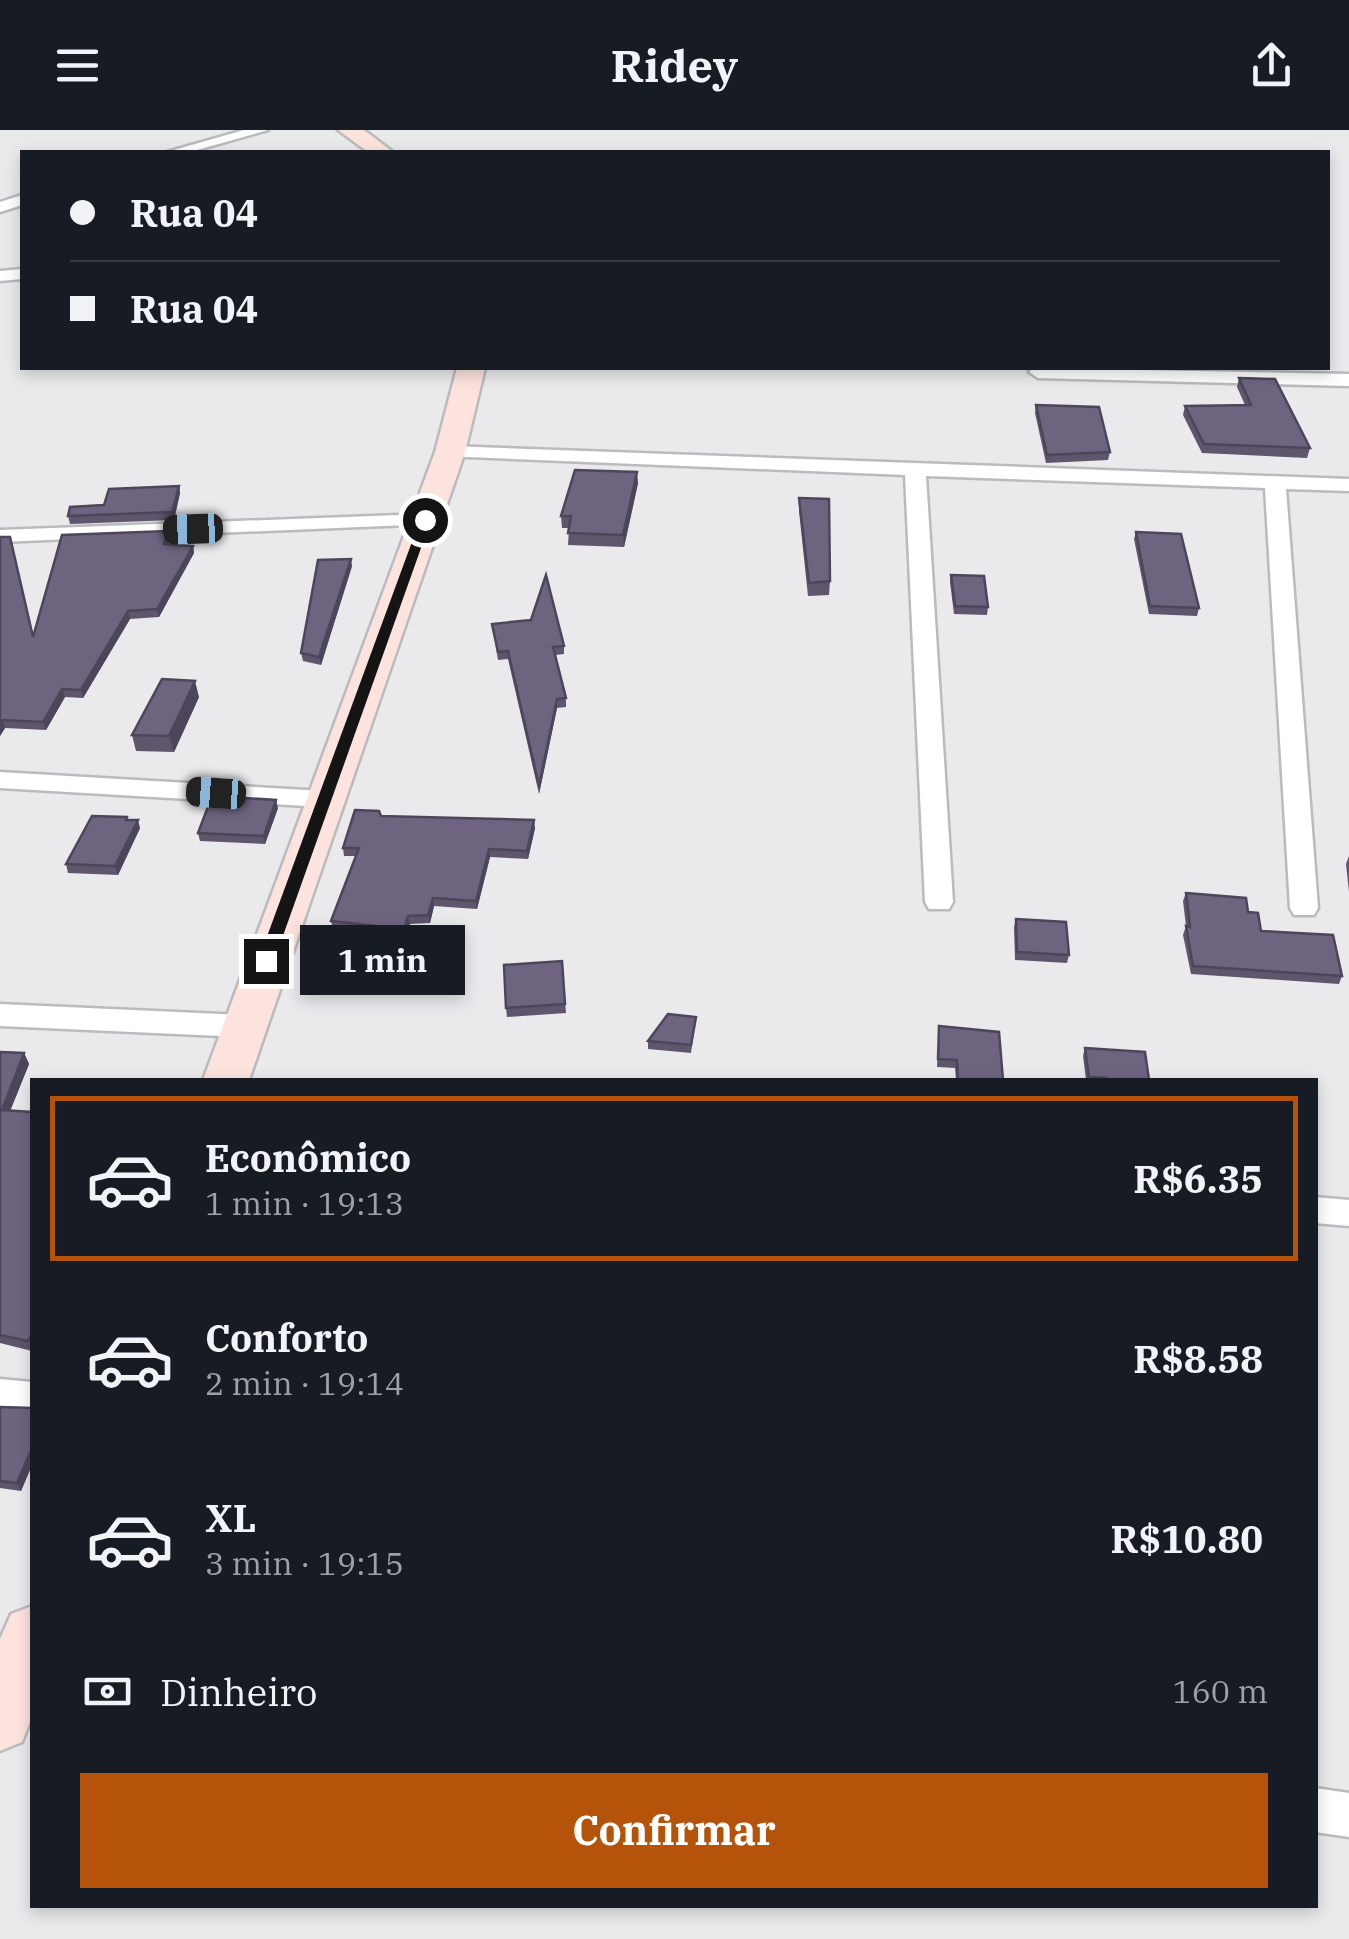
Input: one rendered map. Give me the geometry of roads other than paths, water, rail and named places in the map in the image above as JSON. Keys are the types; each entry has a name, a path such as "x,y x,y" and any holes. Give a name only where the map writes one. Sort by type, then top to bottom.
{"street":[{"path":"194,130 217,139 228,150"},
{"path":"181,150 260,130"},
{"path":"349,130 379,150"},
{"path":"227,1078 450,452 470,370"},
{"path":"1038,372 1349,380"},
{"path":"450,452 1349,485"},
{"path":"915,469 939,902"},
{"path":"1275,482 1304,908"},
{"path":"0,536 425,520"},
{"path":"0,780 324,799"},
{"path":"0,1015 243,1026"},
{"path":"1318,1210 1349,1213"},
{"path":"0,1396 30,1398"},
{"path":"0,1720 30,1640"},
{"path":"1318,1810 1349,1814"}]}
